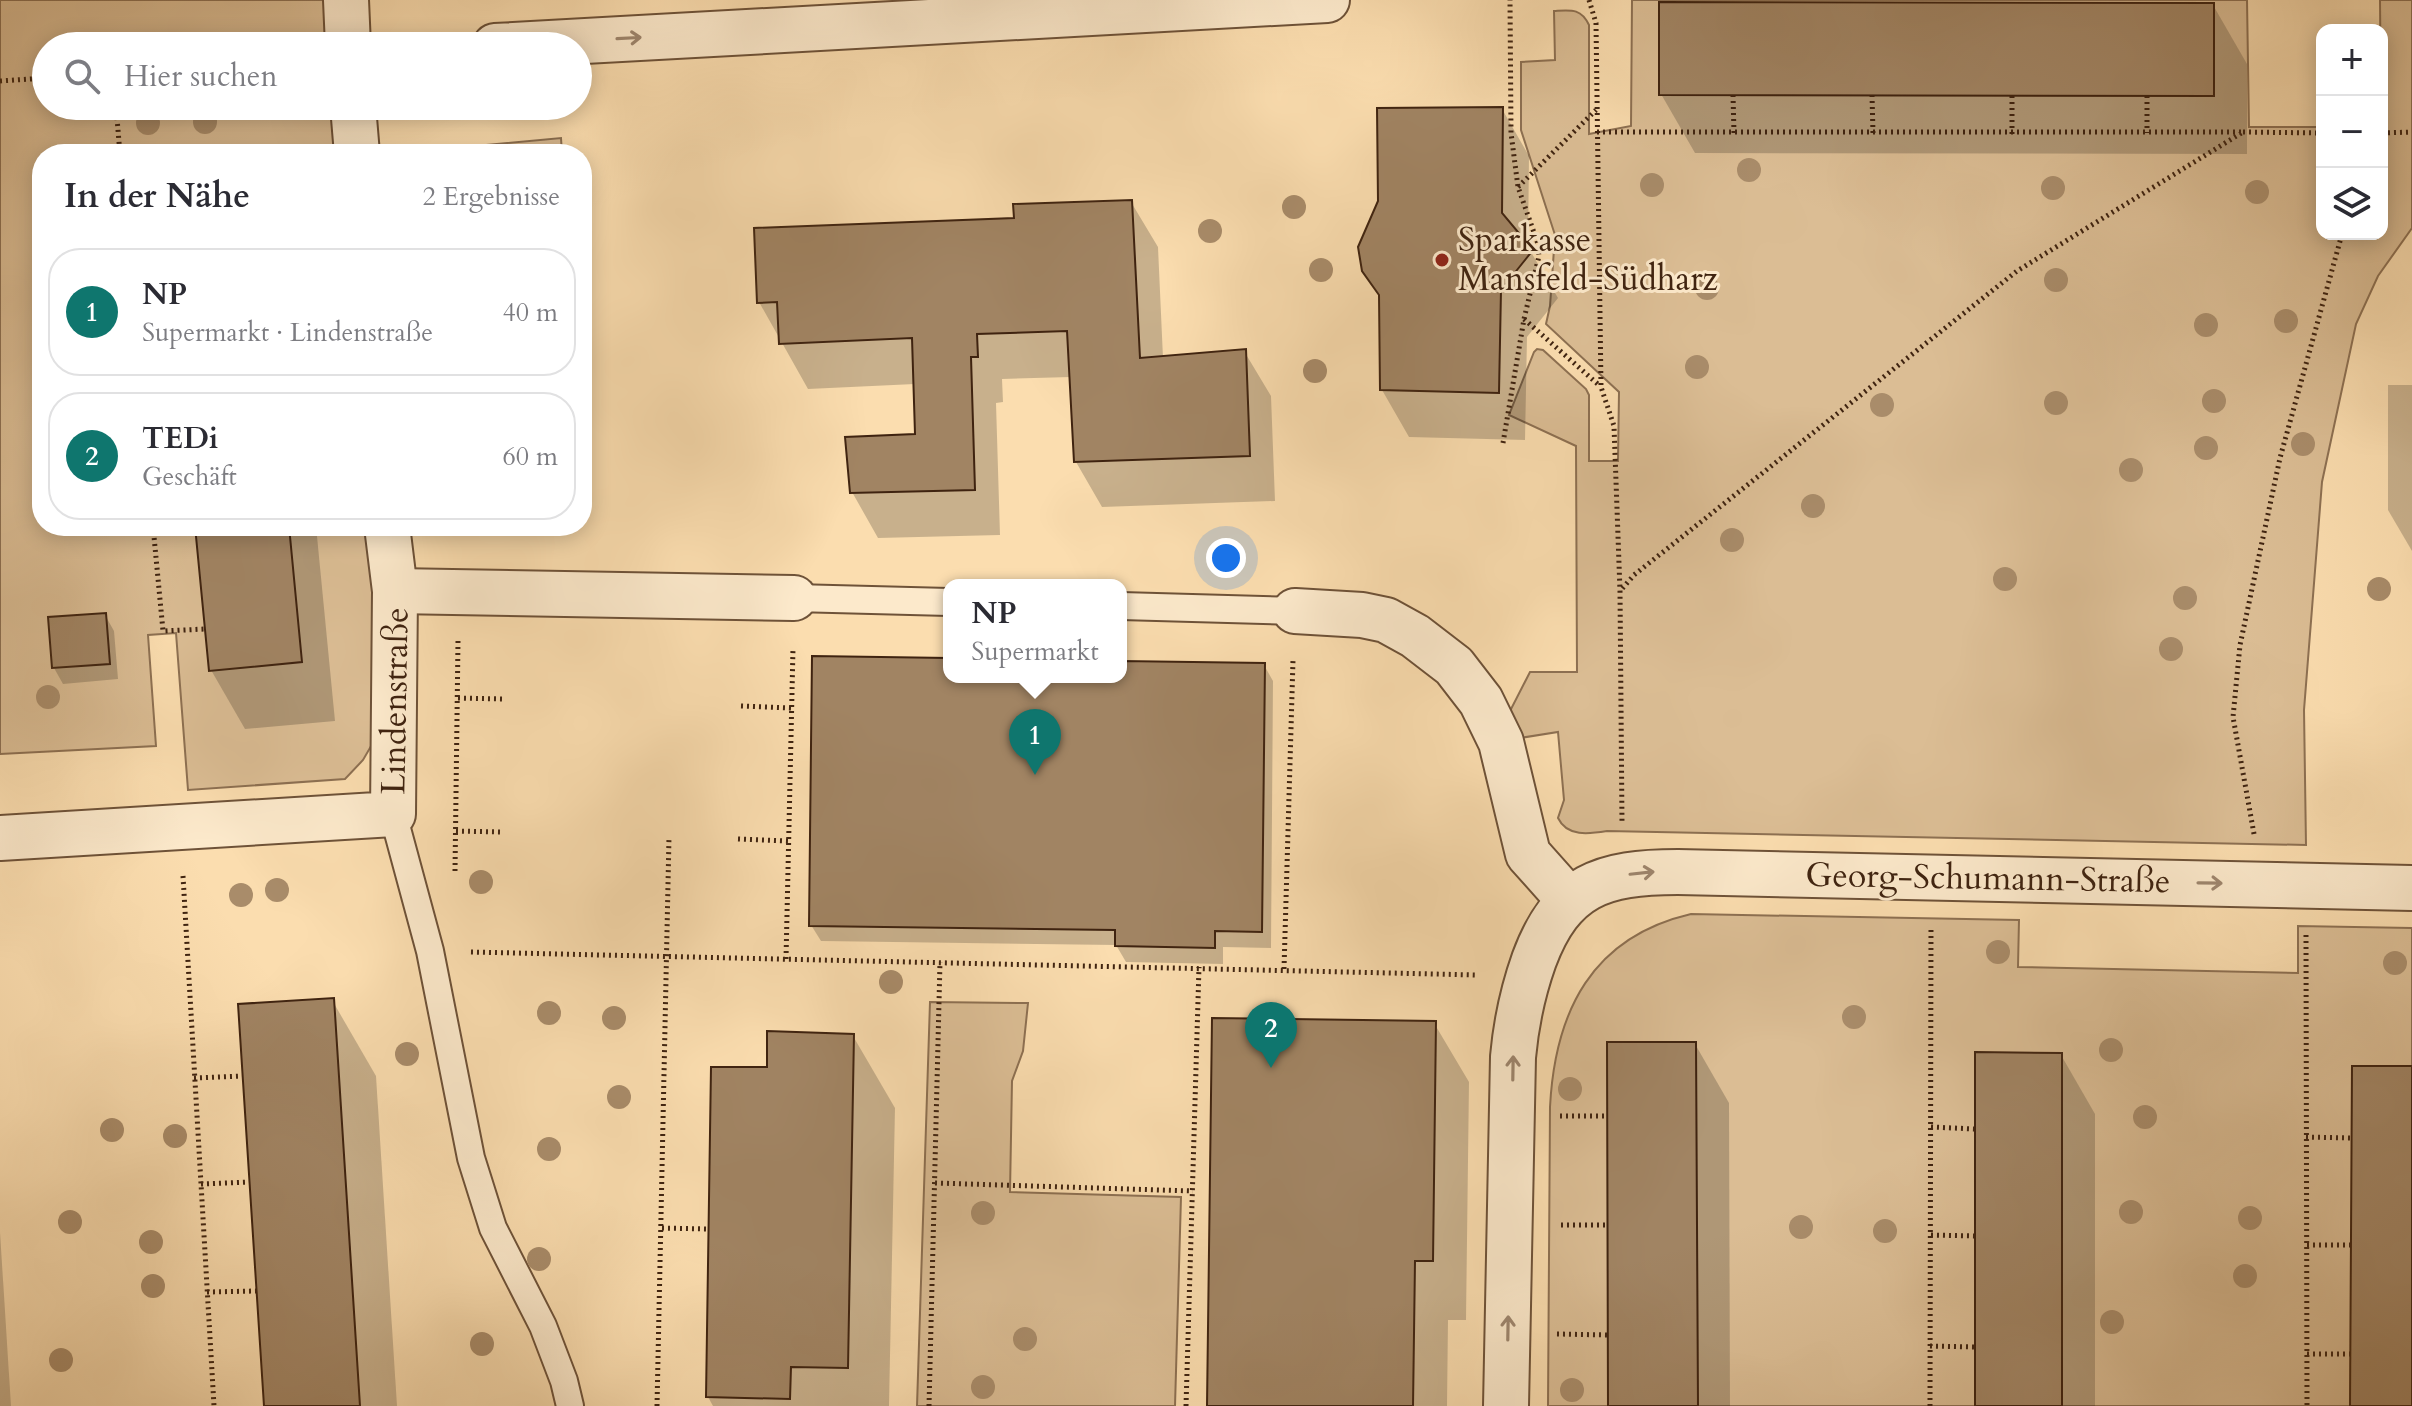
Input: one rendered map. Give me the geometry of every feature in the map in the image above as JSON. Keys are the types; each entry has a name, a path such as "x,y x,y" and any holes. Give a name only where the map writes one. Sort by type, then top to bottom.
{"street":[{"path":"346,0 347,32"},
{"path":"592,41 1327,0"},
{"path":"354,120 356,144"},
{"path":"388,536 395,591"},
{"name":"Lindenstraße","path":"0,838 393,814 395,591 794,598"},
{"path":"1295,611 1362,615 1386,620 1415,636 1454,666 1481,701 1501,742 1528,854 1569,900"},
{"name":"Georg-Schumann-Straße","path":"1506,1406 1513,1052 1526,983 1545,933 1569,900 1597,884 1623,875 1653,872 2412,888"}],"lane":[{"path":"794,598 943,602"},
{"path":"1127,606 1295,611"},
{"path":"393,814 430,951 471,1158 493,1228 543,1326 570,1406"}],"path":[{"path":"1503,443 1539,250 1518,187 1511,133 1510,0"},
{"path":"1589,0 1596,23 1601,387 1614,426 1620,591 1623,875"},
{"path":"0,81 32,79"},
{"path":"1733,95 1734,133"},
{"path":"1872,95 1873,133"},
{"path":"2012,96 2012,134"},
{"path":"2147,96 2147,133"},
{"path":"1518,187 1597,109"},
{"path":"117,120 119,144"},
{"path":"1597,132 2316,132"},
{"path":"1620,591 1634,575 2017,271 2243,132"},
{"path":"2388,133 2412,132"},
{"path":"2259,884 2255,840 2233,717 2240,645 2280,458 2340,240"},
{"path":"1524,319 1601,387"},
{"path":"154,536 163,631 205,629"},
{"path":"455,877 459,591"},
{"path":"786,959 794,598"},
{"path":"1284,969 1295,611"},
{"path":"458,698 505,699"},
{"path":"741,706 792,708"},
{"path":"181,828 214,1406"},
{"path":"456,831 501,832"},
{"path":"657,1406 669,837"},
{"path":"738,839 789,841"},
{"path":"1930,1406 1931,878"},
{"path":"2306,885 2307,1406"},
{"path":"430,951 1284,969 1488,975 1526,983"},
{"path":"929,1406 940,962"},
{"path":"1186,1406 1199,967"},
{"path":"194,1078 242,1076"},
{"path":"1547,1116 1607,1116"},
{"path":"1931,1127 1975,1129"},
{"path":"2306,1137 2352,1138"},
{"path":"201,1184 249,1182"},
{"path":"935,1183 1193,1191"},
{"path":"1561,1225 1608,1225"},
{"path":"661,1228 709,1229"},
{"path":"1931,1235 1975,1236"},
{"path":"2307,1245 2351,1245"},
{"path":"207,1292 256,1291"},
{"path":"1543,1334 1608,1335"},
{"path":"1930,1346 1975,1347"},
{"path":"2307,1354 2350,1354"}],"shaded area":[{"path":"0,0 334,0 336,32 32,32 32,120 343,120 346,144 32,144 32,536 381,536 374,741 363,760 345,779 188,790 176,633 148,635 156,746 0,754"},
{"path":"1632,0 2247,0 2249,127 2316,127 2316,240 2388,240 2388,24 2380,24 2380,0 2412,0 2412,228 2378,276 2356,324 2322,482 2304,710 2306,845 1586,833 1573,831 1562,824 1558,818 1564,800 1558,732 1520,738 1510,711 1530,672 1577,672 1576,446 1509,415 1534,352 1543,350 1589,395 1589,461 1618,461 1619,392 1546,324 1555,235 1521,130 1521,62 1555,60 1554,11 1579,13 1589,25 1589,134 1631,126"},
{"path":"561,138 561,144 497,144"},
{"path":"1691,914 2019,920 2018,967 2298,973 2298,926 2412,928 2412,1406 1548,1406 1550,1107 1560,1040 1585,983 1604,960 1628,940 1657,925"},
{"path":"930,1002 1028,1003 1023,1051 1012,1081 1010,1192 1181,1197 1175,1406 917,1406"}],"building":[{"path":"1659,2 2214,3 2214,96 1659,95"},
{"name":"Sparkasse Mansfeld-Südharz","path":"1503,107 1502,213 1533,250 1501,290 1499,393 1380,390 1379,295 1362,271 1358,247 1378,201 1377,108"},
{"path":"1132,200 1140,358 1246,349 1250,456 1074,462 1067,331 977,334 978,357 971,357 975,490 850,493 845,437 915,434 912,338 779,344 777,302 757,303 754,228 1014,218 1013,204"},
{"path":"196,536 290,536 302,662 209,671"},
{"path":"106,613 110,664 52,668 48,617"},
{"path":"812,656 943,658 943,683 1127,683 1127,661 1265,663 1262,932 1215,931 1215,948 1115,946 1115,930 809,926"},
{"path":"334,998 360,1406 264,1406 238,1004"},
{"path":"1212,1018 1436,1021 1433,1261 1415,1261 1413,1406 1207,1406"},
{"path":"767,1031 854,1034 848,1368 791,1367 790,1399 706,1397 711,1067 767,1067"},
{"path":"1607,1042 1696,1042 1698,1406 1608,1406"},
{"path":"1975,1052 2062,1053 2062,1406 1975,1406"},
{"path":"2352,1066 2412,1066 2412,1406 2350,1406"}],"place":[{"name":"Sparkasse Mansfeld-Südharz","path":"1442,260"},
{"name":"NP","path":"1035,775"},
{"name":"TEDi","path":"1271,1068"}]}
